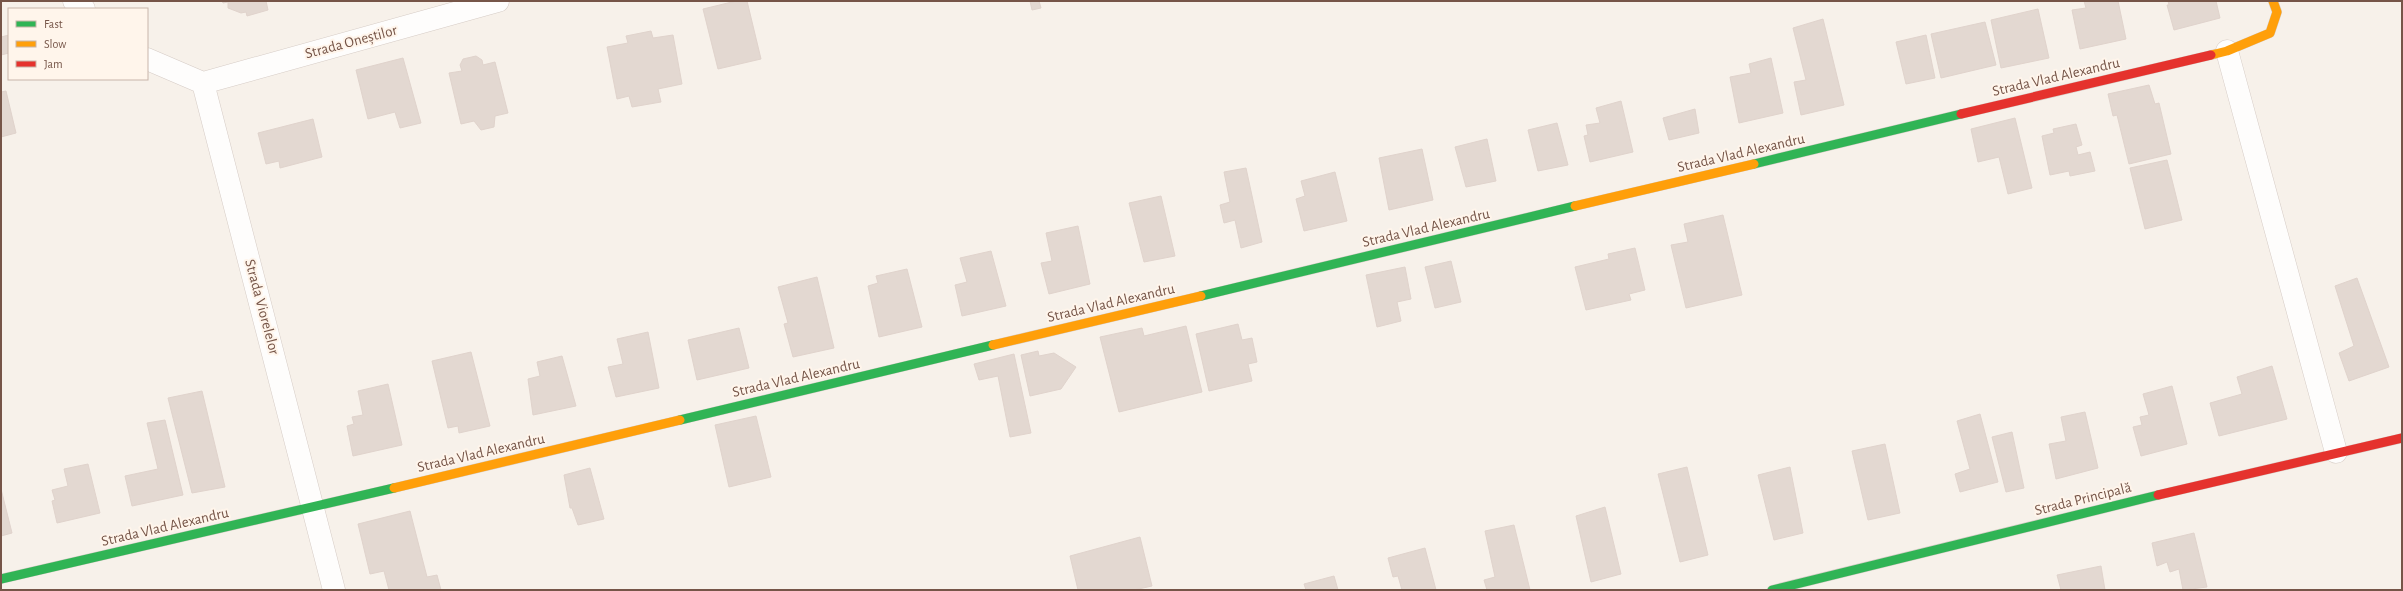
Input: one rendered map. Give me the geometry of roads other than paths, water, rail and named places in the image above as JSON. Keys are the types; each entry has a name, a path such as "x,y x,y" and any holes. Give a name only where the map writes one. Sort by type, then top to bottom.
{"street":[{"path":"74,1 83,8"},
{"name":"Strada Oneștilor","path":"203,83 498,1"},
{"name":"Strada Vlad Alexandru","path":"1,579 314,507 2227,51 2270,33 2277,12 2273,1"},
{"path":"2227,51 2336,452"},
{"path":"148,59 203,83"},
{"name":"Strada Viorelelor","path":"203,83 314,507 334,590"},
{"name":"Strada Principală","path":"1772,590 2336,452 2402,438"}]}
